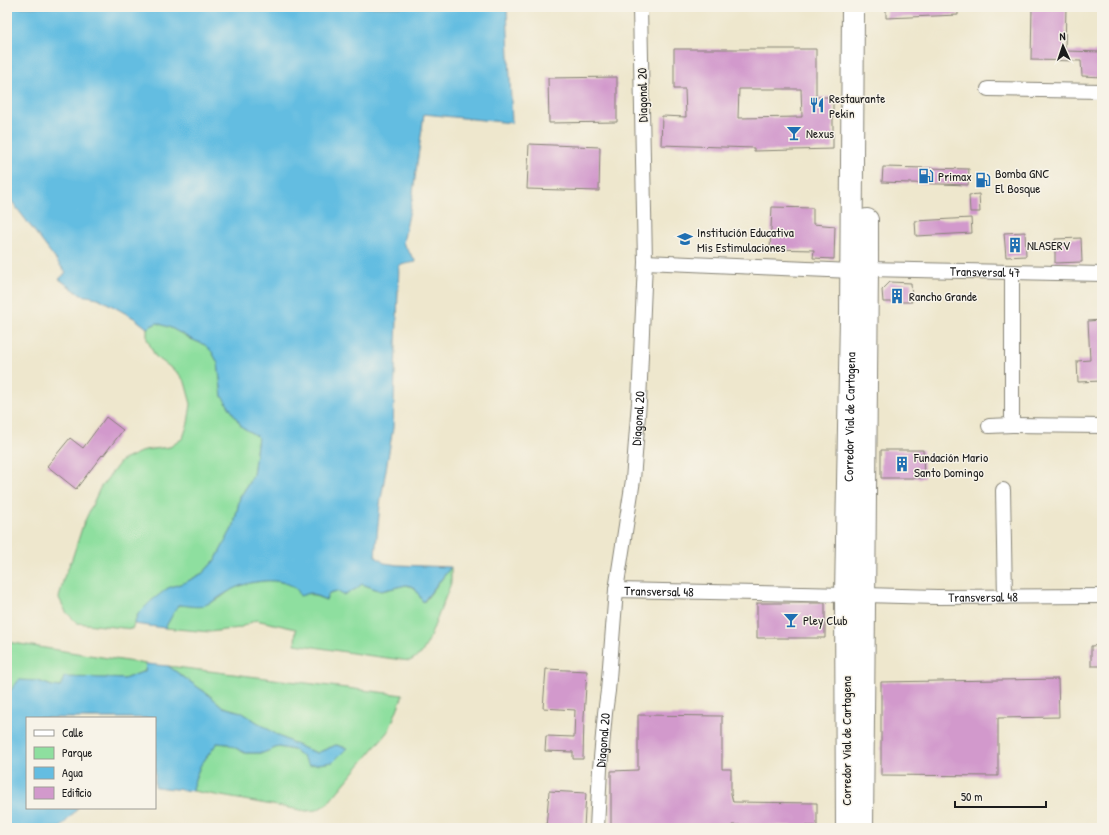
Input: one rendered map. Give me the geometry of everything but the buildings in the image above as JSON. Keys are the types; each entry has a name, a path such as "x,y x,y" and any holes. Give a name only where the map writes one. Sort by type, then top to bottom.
{"main road":[{"name":"Corredor Vial de Cartagena","path":"847,828 855,595 860,270 853,7"},
{"name":"Corredor Vial de Cartagena","path":"860,270 867,214 868,7"},
{"name":"Corredor Vial de Cartagena","path":"855,595 862,828"}],"street":[{"name":"Diagonal 20","path":"597,828 600,769 616,590 633,480 639,402 645,262 640,7"},
{"path":"988,89 1102,91"},
{"name":"Transversal 47","path":"645,262 860,270 1102,274"},
{"path":"1012,272 1012,425"},
{"path":"989,426 1102,426"},
{"path":"1002,490 1005,597"},
{"name":"Transversal 48","path":"616,590 937,597 1102,596"}],"green space":[{"path":"157,323 171,328 205,345 212,352 218,363 222,396 242,427 258,437 253,475 240,497 234,525 216,559 203,573 186,582 168,588 138,614 132,629 77,623 66,612 59,598 64,577 72,559 83,525 100,488 121,461 145,450 170,447 183,438 188,423 191,404 185,382 178,373 155,356 147,339 147,328"},
{"path":"451,567 451,583 428,642 421,654 410,661 295,644 296,629 256,620 239,628 210,632 165,628 178,605 202,606 220,598 232,589 247,583 272,580 289,584 296,589 326,600 329,593 355,589 362,584 381,591 406,585 414,587 424,602"},
{"path":"7,642 146,664 145,671 124,679 106,678 60,687 38,681 7,691"},
{"path":"168,666 403,695 389,730 328,803 317,810 306,811 193,791 195,779 200,766 217,743 228,744 245,753 263,753 278,747 294,750 303,757 309,765 333,762 347,748 336,745 317,753 301,747 279,736 241,712 223,707 209,695"}],"water":[{"path":"7,7 507,7 512,123 424,114 412,200 403,243 416,262 399,265 393,428 380,505 375,556 384,563 451,567 423,602 414,587 406,585 381,591 362,584 356,589 343,595 337,591 329,593 326,600 310,593 300,596 298,591 289,584 264,581 240,586 200,607 178,605 165,628 134,624 138,614 151,601 168,588 186,582 203,573 216,559 234,525 240,497 253,475 258,437 242,427 222,396 218,363 212,352 205,345 171,328 157,323 147,328 134,318 98,298 81,295 59,279 66,273 7,195"},
{"path":"146,664 168,666 209,695 223,707 241,712 279,736 301,747 317,753 336,745 347,748 333,762 309,765 303,757 294,750 278,747 263,753 245,753 228,744 217,743 200,766 195,779 193,791 156,787 156,717 26,717 26,809 77,809 60,828 7,828 7,691 10,691 19,680 38,681 60,687 64,677 124,679 145,671"}],"place":[{"name":"Restaurante Pekin","path":"817,105"},
{"name":"Nexus","path":"794,133"},
{"name":"Primax","path":"926,176"},
{"name":"Bomba GNC El Bosque","path":"983,180"},
{"name":"Institución Educativa Mis Estimulaciones","path":"685,239"},
{"name":"NLASERV","path":"1015,245"},
{"name":"Rancho Grande","path":"897,296"},
{"name":"Fundación Mario Santo Domingo","path":"902,464"},
{"name":"Pley Club","path":"791,620"}]}
